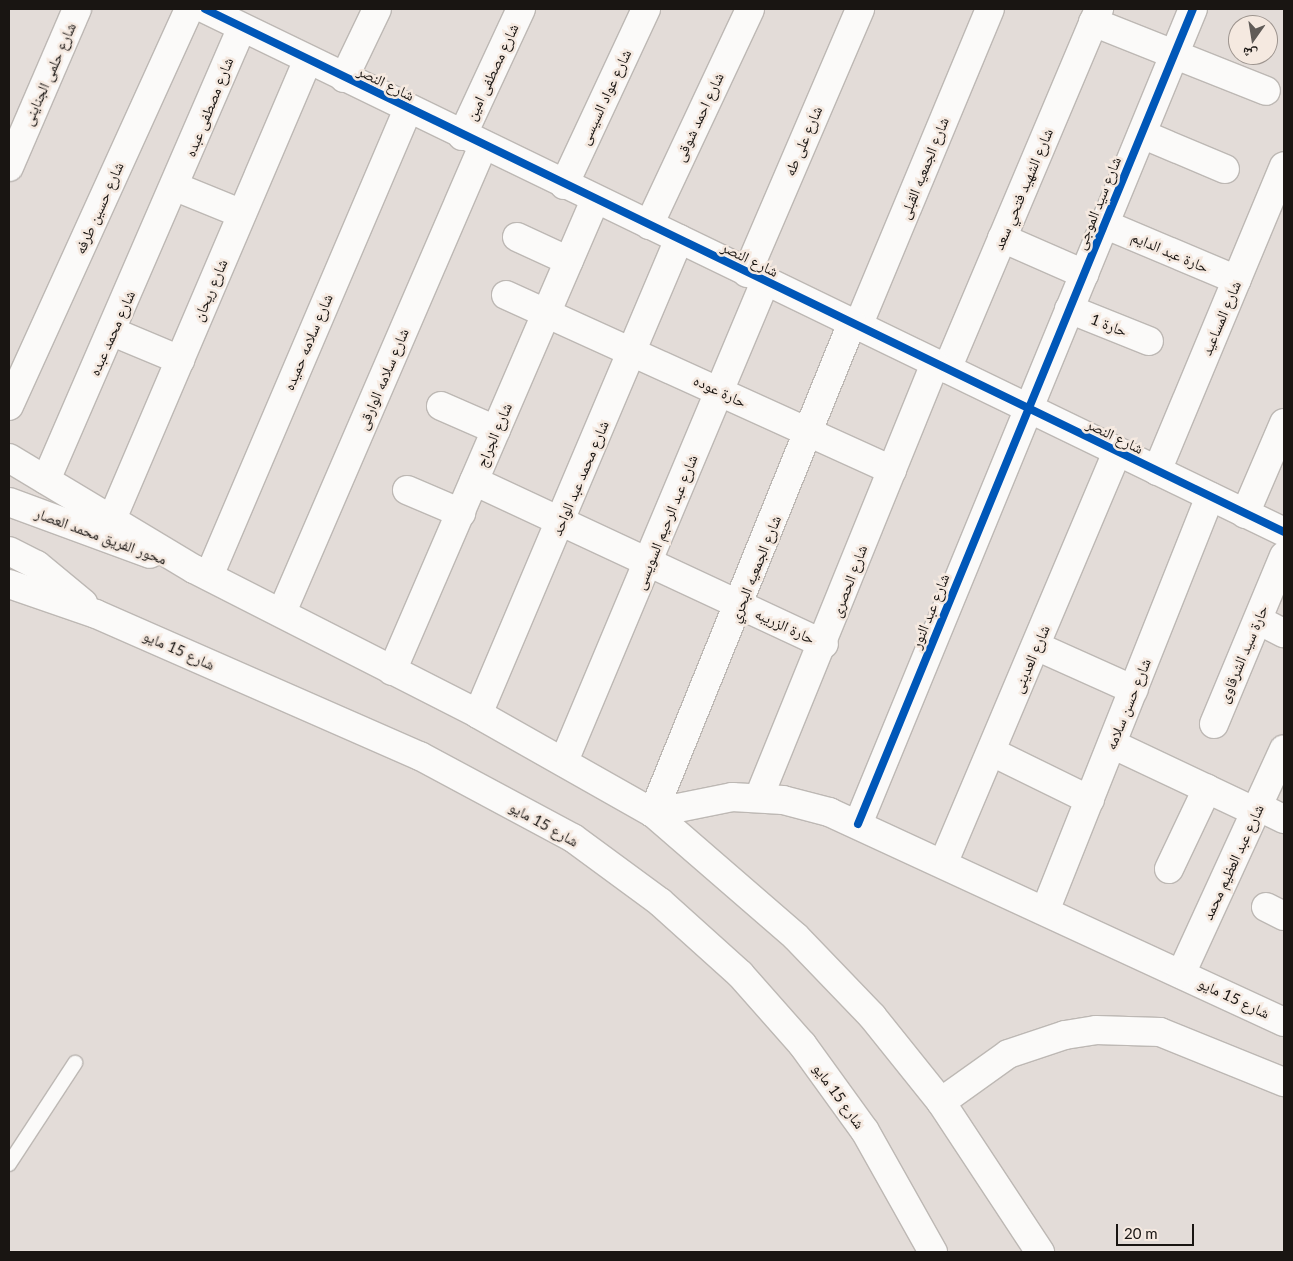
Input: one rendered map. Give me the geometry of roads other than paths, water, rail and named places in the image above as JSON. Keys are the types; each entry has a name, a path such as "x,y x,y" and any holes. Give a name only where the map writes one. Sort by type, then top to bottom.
{"street":[{"name":"شارع حلمى الجناينى","path":"9,166 77,9"},
{"name":"شارع النصر","path":"202,9 1284,532"},
{"name":"شارع حسين طرفه","path":"9,406 202,9"},
{"path":"344,78 377,9"},
{"name":"شارع مصطفى امين","path":"473,141 521,9"},
{"name":"شارع عواد السيسى","path":"564,185 646,9"},
{"name":"شارع احمد شوقى","path":"649,225 750,9"},
{"name":"شارع على طه","path":"756,278 860,9"},
{"name":"شارع الجمعيه القبلى","path":"855,325 990,9"},
{"name":"شارع سيد الموجى","path":"1028,409 1193,9"},
{"path":"1096,16 1174,55 1266,91"},
{"name":"شارع الشهيد فتحي سعد","path":"941,366 1002,238 1096,16"},
{"name":"شارع مصطفى عبده","path":"176,187 242,28"},
{"name":"شارع ريحان","path":"112,519 308,60"},
{"name":"شارع سلامه حميده","path":"201,572 408,109"},
{"path":"1142,134 1225,169"},
{"name":"شارع سلامه الوارقى","path":"282,612 473,141"},
{"name":"شارع المساعيد","path":"1157,471 1284,166"},
{"path":"176,187 242,214"},
{"name":"شارع محمد عبده","path":"46,480 176,187"},
{"name":"شارع الجراج","path":"392,671 595,200"},
{"name":"حارة عبد الدايم","path":"1104,224 1237,280"},
{"path":"517,237 569,261"},
{"path":"1002,238 1084,274"},
{"name":"شارع محمد عبد الواحد","path":"478,714 562,522 679,239"},
{"name":"شارع عبد الرحيم السويسى","path":"564,761 650,564 720,391 756,278"},
{"name":"حارة عوده","path":"506,295 892,470"},
{"name":"حارة 1","path":"1069,309 1150,341"},
{"name":"شارع الجمعيه البحري","path":"653,813 855,325"},
{"path":"113,332 180,360"},
{"name":"شارع الحصرى","path":"759,797 824,644 892,470 941,366"},
{"path":"441,406 496,430"},
{"name":"شارع عبد النور","path":"858,824 1028,409"},
{"path":"1245,514 1284,423"},
{"name":"شارع العدينى","path":"943,864 992,752 1117,452"},
{"path":"9,458 201,572 478,714 653,813 796,938 872,1016 941,1102 1040,1252"},
{"name":"حارة الزريبه","path":"474,481 824,644"},
{"path":"407,490 460,513"},
{"name":"شارع حسن سلامه","path":"1045,911 1210,497"},
{"name":"محور الفريق محمد العصار","path":"9,502 201,572"},
{"path":"9,550 37,565 96,614"},
{"name":"حارة سيد الشرقاوى","path":"1214,724 1284,556"},
{"name":"شارع 15 مايو","path":"9,584 96,614 420,756 573,838 660,902 740,974 802,1044 865,1132 933,1252"},
{"path":"1258,620 1284,632"},
{"path":"1036,646 1134,690"},
{"path":"1112,744 1207,789 1284,819"},
{"name":"شارع عبد العظيم محمد","path":"1181,974 1258,810 1284,749"},
{"path":"992,752 1090,800"},
{"path":"1169,869 1207,789"},
{"name":"شارع 15 مايو","path":"653,813 705,799 759,797 807,805 858,824 1284,1022"},
{"path":"941,1102 1008,1054 1065,1035 1096,1030 1160,1032 1284,1082"}],"lane":[{"path":"9,1164 76,1063"}]}
